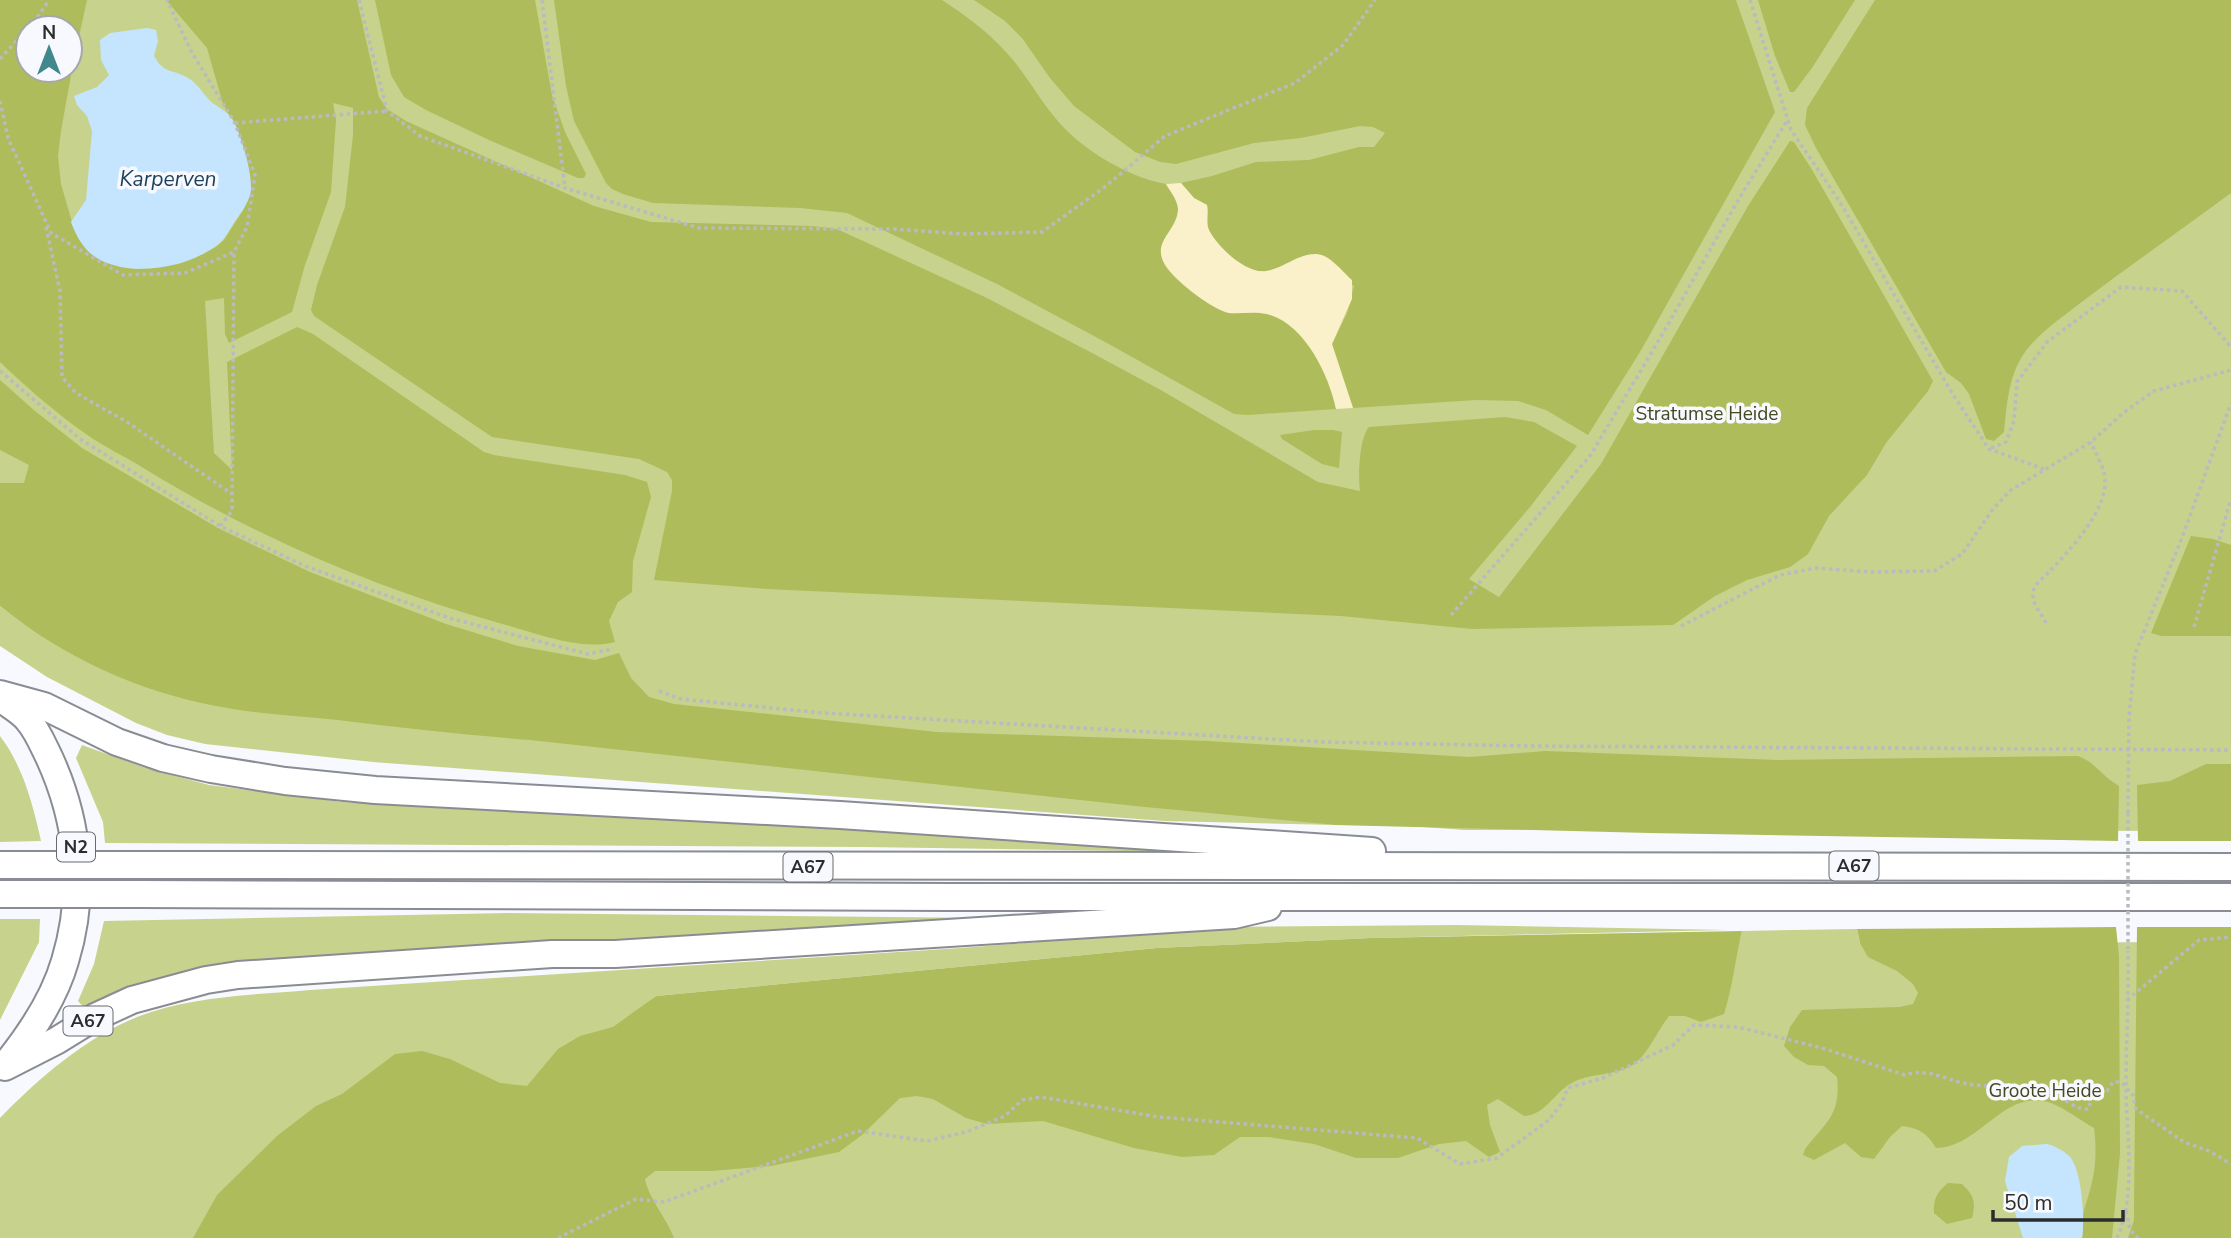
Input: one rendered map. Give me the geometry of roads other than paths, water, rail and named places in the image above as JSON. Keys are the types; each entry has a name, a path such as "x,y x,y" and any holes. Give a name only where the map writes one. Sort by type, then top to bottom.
{"highway":[{"name":"A67","path":"0,696 44,706 117,742 163,758 285,782 375,790 840,814 1357,849 1477,866"},
{"name":"N2","path":"0,696 27,718 58,776 70,816 77,856 78,883 70,943 57,982 41,1016 2,1069"},
{"name":"A67","path":"0,865 2231,866"},
{"name":"A67","path":"0,894 2231,897"},
{"name":"A67","path":"2,1069 95,1017 132,1000 206,980 238,975 1234,915 1314,897"}],"water":[{"name":"Karperven","path":"147,28 156,30 158,41 154,56 162,66 192,81 234,121 247,159 251,188 246,205 216,246 188,261 136,269 119,267 90,253 71,222 86,200 92,131 87,116 77,105 74,96 97,87 109,75 101,60 100,40 110,33"},
{"path":"2046,1144 2065,1153 2074,1164 2082,1196 2082,1238 2023,1238 2005,1181 2009,1157 2022,1146"}],"park label":[{"name":"Stratumse Heide","path":"1707,414"},
{"name":"Groote Heide","path":"2045,1091"}]}
